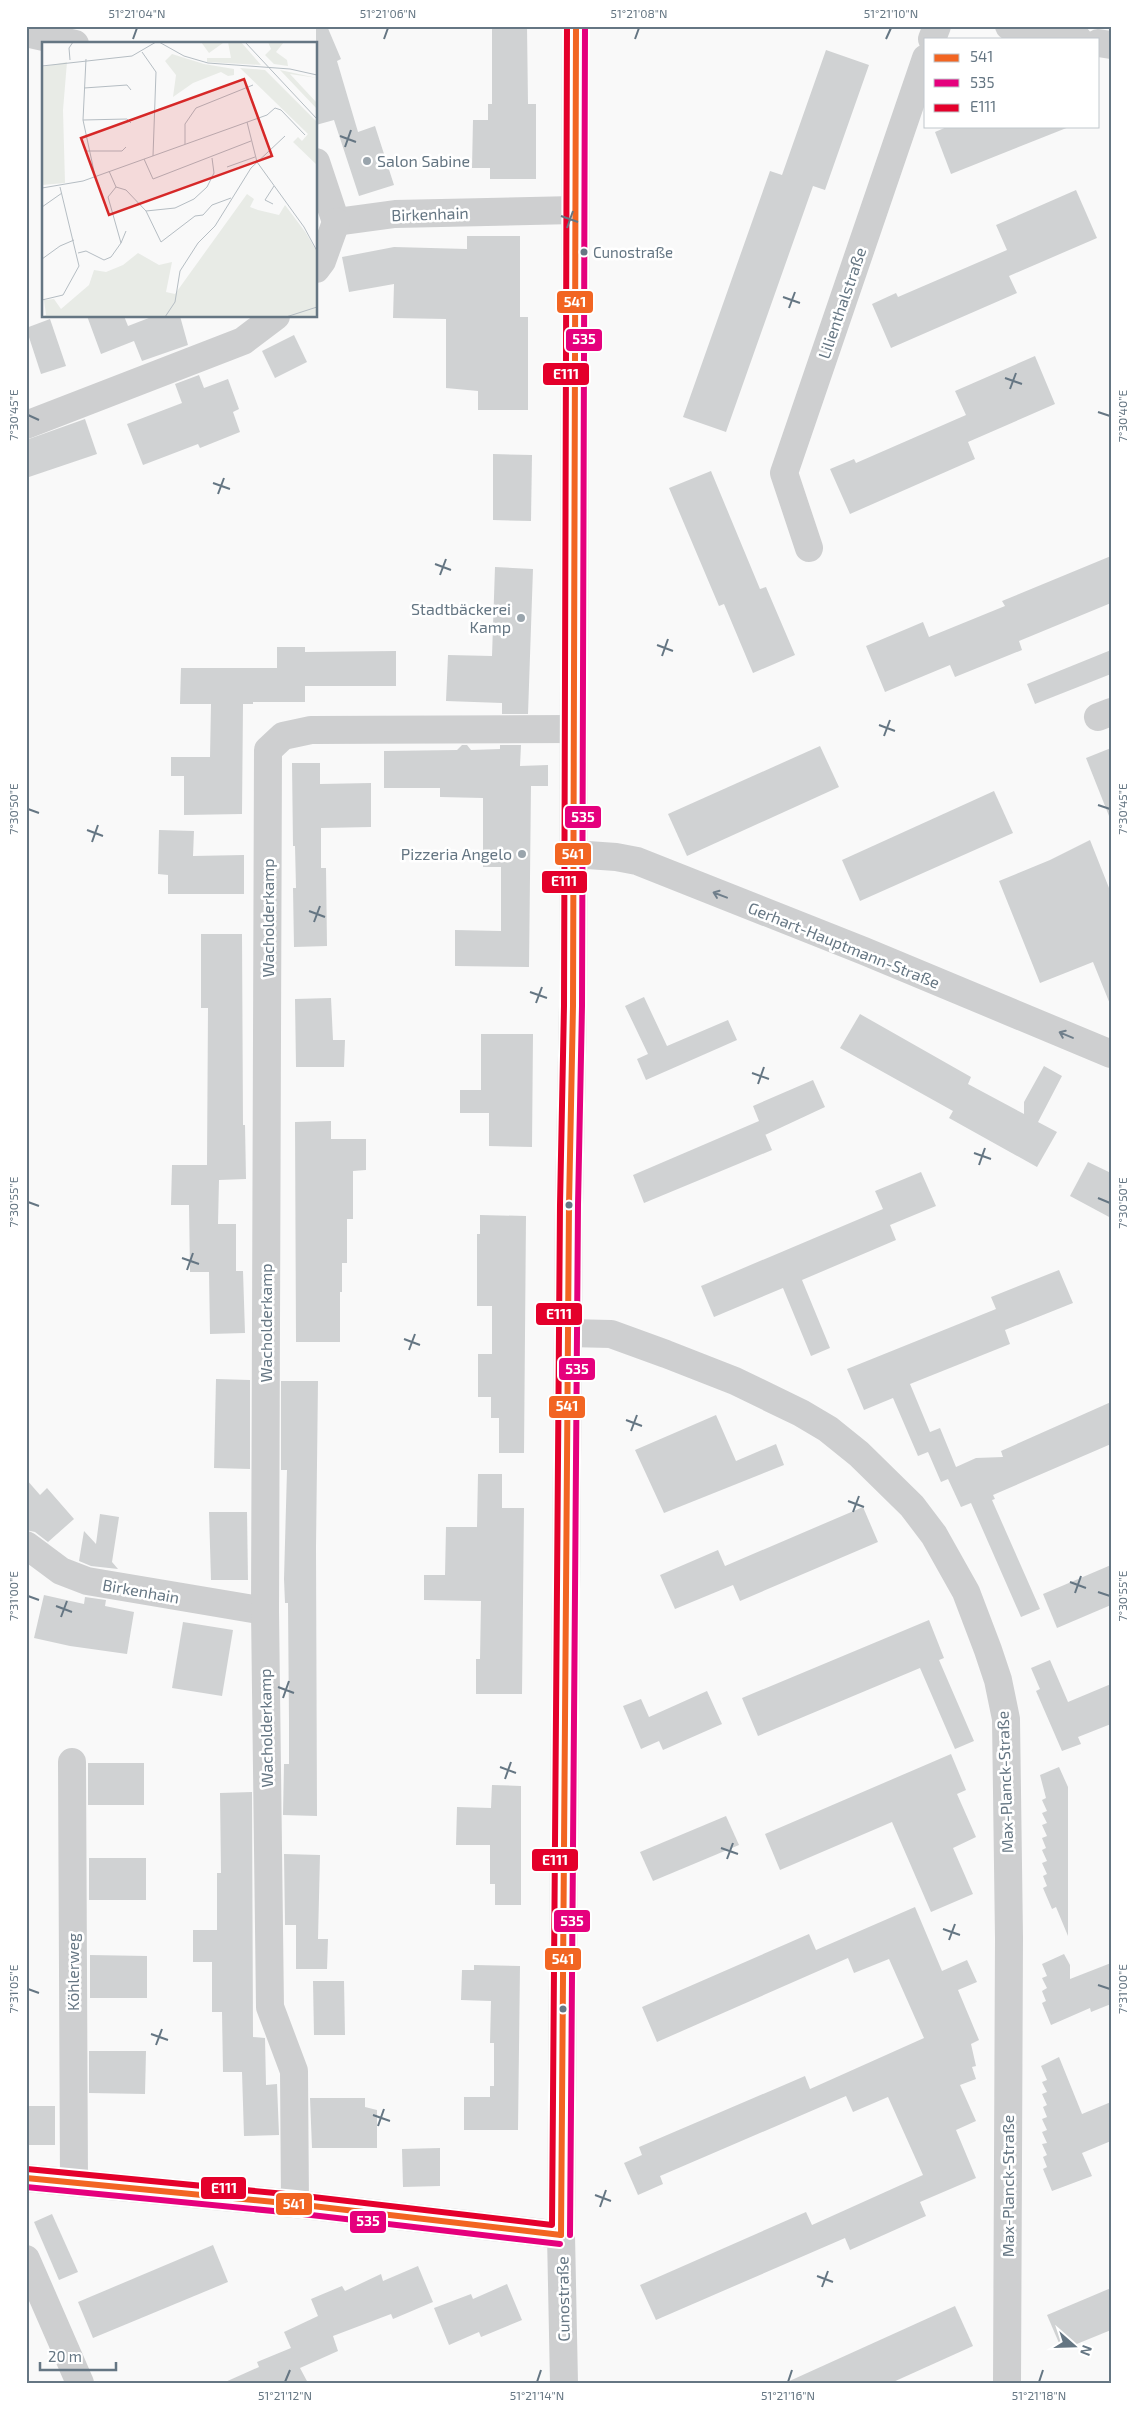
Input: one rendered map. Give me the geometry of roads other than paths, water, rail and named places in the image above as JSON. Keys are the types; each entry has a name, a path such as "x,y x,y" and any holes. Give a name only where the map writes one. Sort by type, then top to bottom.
{"street":[{"name":"Cunostraße","path":"564,2383 561,2235 574,729 576,26"},
{"path":"932,38 937,26"},
{"path":"1008,26 1073,38"},
{"path":"26,34 65,42"},
{"name":"Lilienthalstraße","path":"809,548 784,473 924,64"},
{"path":"318,168 336,222 318,264"},
{"name":"Birkenhain","path":"336,222 395,214 575,210"},
{"path":"26,425 243,341 273,318"},
{"name":"Wacholderkamp","path":"295,2204 294,2071 270,2007 265,1611 268,750 283,736 312,730 574,729"},
{"name":"Gerhart-Hauptmann-Straße","path":"573,854 616,857 637,861 1111,1054"},
{"name":"Max-Planck-Straße","path":"568,1332 611,1334 666,1354 735,1382 800,1413 828,1429 859,1454 912,1506 934,1536 966,1592 998,1680 1006,1719 1009,1938 1007,2383"},
{"name":"Birkenhain","path":"26,1546 62,1571 87,1582 265,1611"},
{"name":"Köhlerweg","path":"72,1762 74,2182"},
{"path":"26,2178 295,2204 561,2235"},
{"path":"26,2259 80,2383"}],"place":[{"name":"Salon Sabine","path":"367,161"},
{"name":"Cunostraße","path":"584,252"},
{"name":"Stadtbäckerei Kamp","path":"521,618"},
{"name":"Pizzeria Angelo","path":"522,854"}]}
